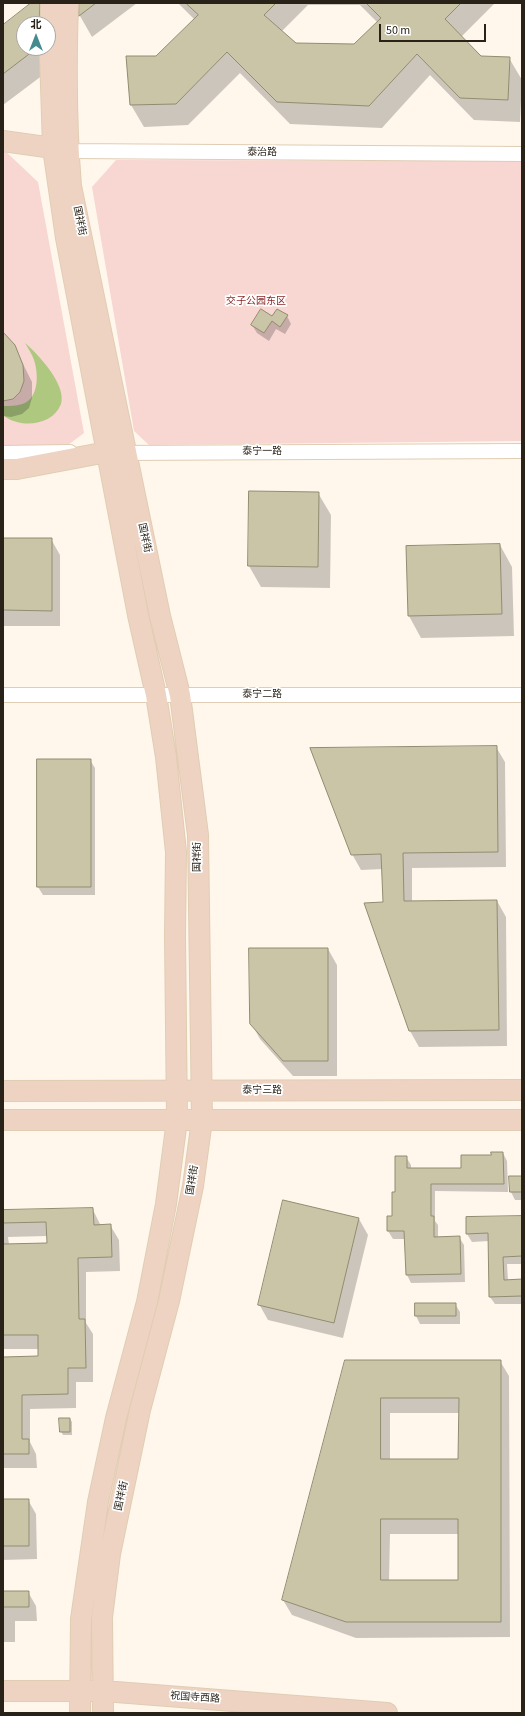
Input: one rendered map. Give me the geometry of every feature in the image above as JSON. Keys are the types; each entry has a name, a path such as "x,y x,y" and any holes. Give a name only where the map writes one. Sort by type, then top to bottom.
{"main road":[{"name":"国祥街","path":"51,3 50,55 61,150 66,238 138,615 156,695 166,757 176,852 177,1120 166,1204 148,1302 116,1418 98,1502 81,1619 80,1713"},
{"name":"国祥街","path":"68,3 67,58 61,150 72,186 160,616 180,695 198,835 202,1120 193,1186 169,1301 140,1410 110,1554 102,1617 103,1713"},
{"path":"3,141 61,150"},
{"path":"3,469 17,469 107,452"},
{"name":"泰宁三路","path":"3,1090 522,1090"},
{"path":"3,1120 522,1120"},
{"name":"祝国寺西路","path":"3,1691 103,1691 387,1713"}],"street":[{"name":"泰治路","path":"3,147 61,150 522,154"},
{"name":"泰宁一路","path":"3,453 522,451"},
{"name":"泰宁二路","path":"3,695 522,695"}],"green space":[{"path":"3,149 38,182 84,433 68,445 3,446"},
{"name":"交子公园东区","path":"116,160 522,161 522,441 149,445 134,431 92,187"}],"shaded area":[{"path":"25,343 37,354 50,370 56,379 62,396 61,404 51,417 35,423 18,422 3,415 3,406 25,403 32,397 36,387 37,376 35,365"}],"building":[{"path":"31,3 40,3 39,16 16,16 16,56 27,56 3,74 3,25"},
{"path":"79,3 96,3 79,16"},
{"path":"186,3 276,3 264,15 296,43 354,44 381,18 366,3 461,3 445,19 481,56 510,57 508,100 460,98 417,54 369,106 277,102 227,52 176,104 130,105 126,56 156,56 198,15"},
{"path":"261,309 272,316 277,309 288,315 280,327 272,321 264,333 251,325"},
{"path":"3,332 15,345 23,365 24,381 20,392 13,399 3,401"},
{"path":"249,491 319,492 318,567 248,566"},
{"path":"3,538 52,538 52,611 3,610"},
{"path":"500,544 502,614 408,616 406,546"},
{"path":"497,746 498,852 403,853 404,901 497,900 499,1030 409,1031 364,903 383,902 381,854 351,855 310,748"},
{"path":"37,759 91,759 91,887 37,887"},
{"path":"249,948 328,948 328,1061 283,1061 250,1024"},
{"path":"491,1152 503,1152 504,1184 431,1184 431,1216 434,1216 434,1237 460,1236 461,1274 406,1275 404,1231 387,1231 387,1216 392,1216 392,1192 395,1192 395,1156 407,1156 407,1168 461,1168 461,1155 491,1155"},
{"path":"509,1176 522,1176 522,1192 510,1192"},
{"path":"283,1200 359,1218 334,1323 258,1305"},
{"path":"93,1208 94,1225 111,1224 112,1257 78,1258 79,1319 85,1319 86,1368 68,1368 68,1394 22,1395 22,1439 29,1439 29,1454 3,1454 3,1357 38,1356 38,1335 3,1335 3,1244 47,1243 46,1222 3,1223 3,1210"},
{"path":"522,1216 522,1256 503,1257 504,1280 522,1279 522,1296 489,1297 488,1233 466,1234 466,1217"},
{"path":"415,1303 456,1303 456,1316 415,1316"},
{"path":"345,1360 501,1360 501,1622 346,1622 282,1600","holes":["381,1398 459,1398 458,1459 381,1459","381,1519 458,1519 458,1580 381,1580"]},
{"path":"59,1418 70,1418 70,1432 60,1432"},
{"path":"3,1499 29,1499 29,1546 3,1546"},
{"path":"3,1591 29,1591 29,1607 3,1607"}]}
